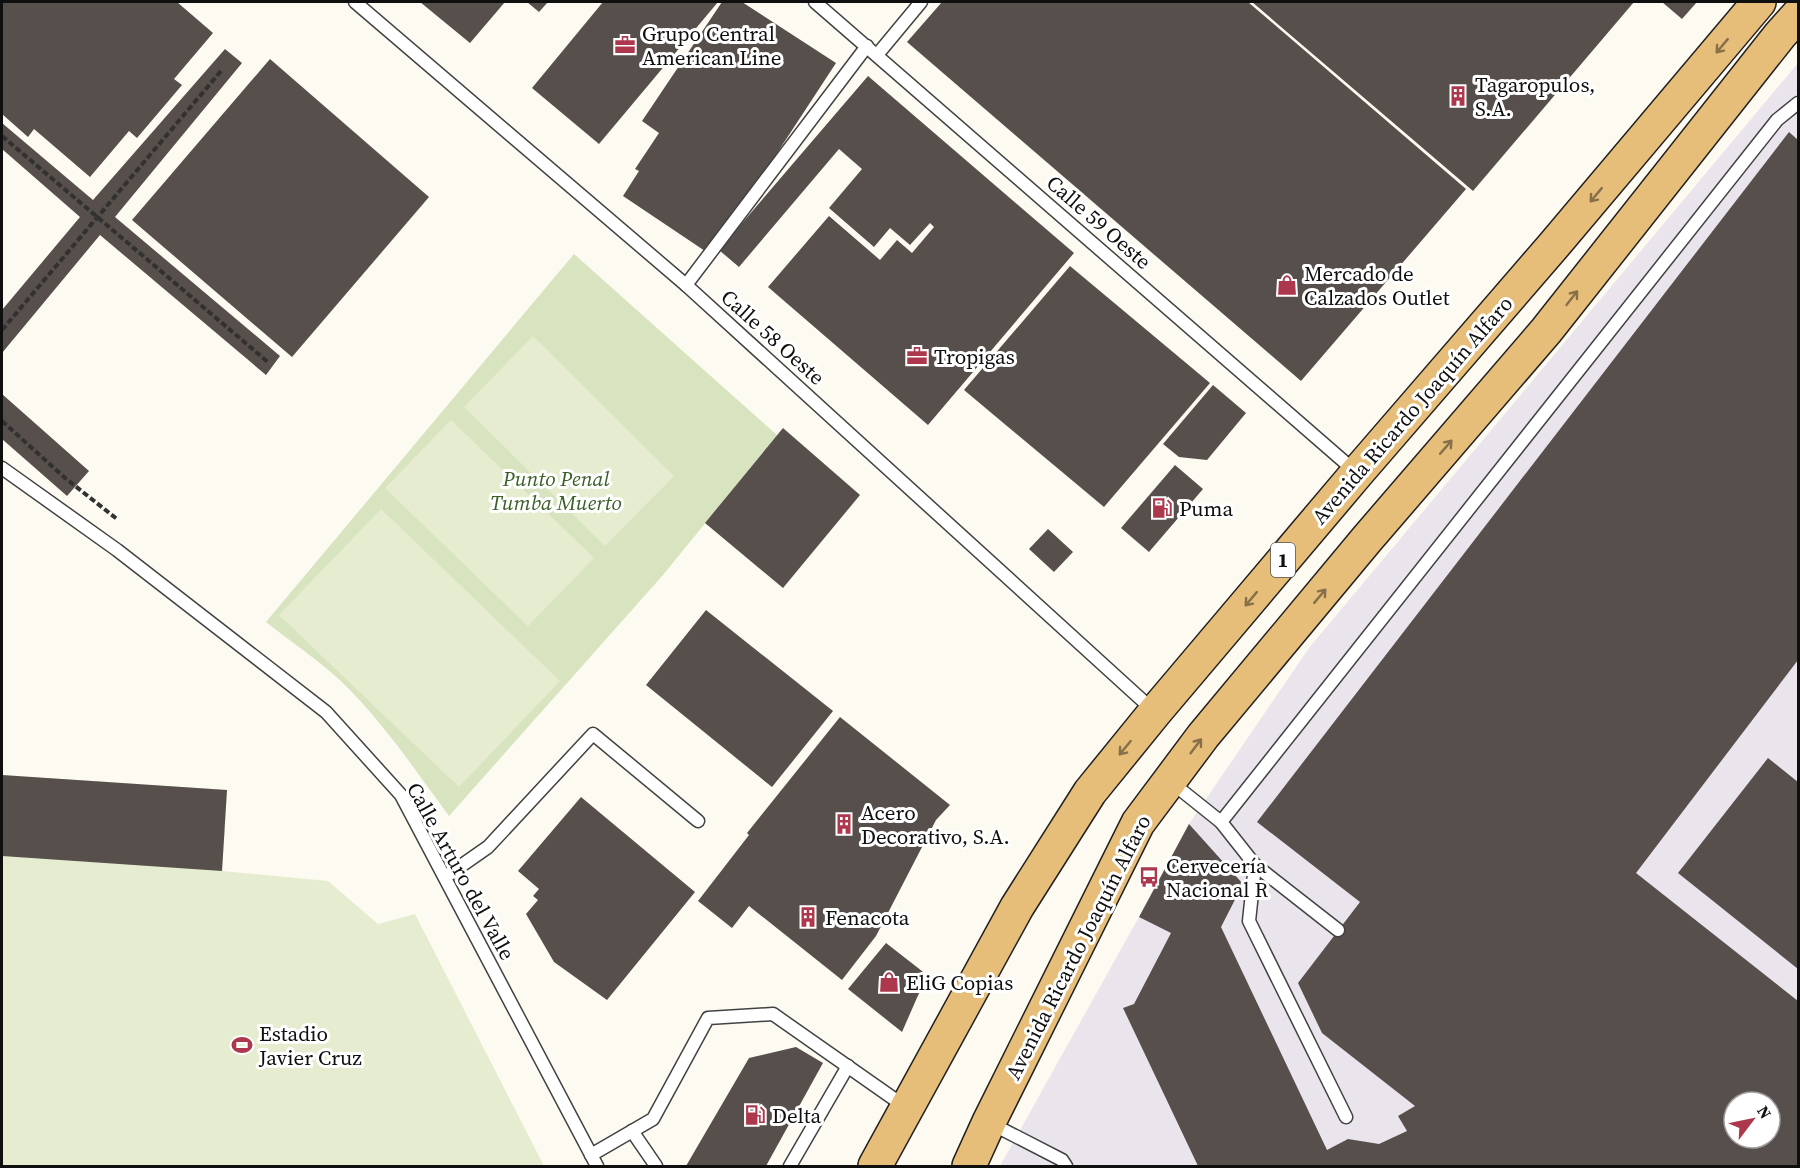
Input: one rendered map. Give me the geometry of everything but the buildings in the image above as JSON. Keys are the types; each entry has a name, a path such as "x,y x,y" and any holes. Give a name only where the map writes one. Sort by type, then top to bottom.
{"main road":[{"name":"Avenida Ricardo Joaquín Alfaro","path":"875,1167 1017,907 1090,792 1357,473 1554,245 1759,2"},
{"name":"Avenida Ricardo Joaquín Alfaro","path":"969,1167 989,1122 1138,823 1203,736 1545,331 1798,15"}],"lane":[{"name":"Calle 58 Oeste","path":"355,2 686,285 1155,712"},
{"name":"Calle 59 Oeste","path":"815,2 1357,473"},
{"path":"686,285 872,51 921,2"},
{"path":"1221,822 1777,120 1798,103"},
{"name":"Calle Arturo del Valle","path":"2,468 117,550 326,712 402,795 594,1161"},
{"path":"445,877 488,848 593,734 698,821"},
{"path":"1170,781 1221,822 1255,865 1338,930"},
{"path":"1255,865 1249,921 1346,1117"},
{"path":"594,1161 632,1131 653,1119 708,1018 773,1014 907,1108"},
{"path":"790,1167 848,1066"},
{"path":"989,1122 1062,1160 1066,1167"},
{"path":"632,1131 656,1167"}],"path":[{"path":"2,330 221,71"},
{"path":"2,136 269,363"},
{"path":"2,421 65,478 124,524"}],"shaded area":[{"path":"1798,63 1798,1166 1000,1166 1189,824 1309,648"}],"green space":[{"name":"Punto Penal Tumba Muerto","path":"574,254 777,435 663,575 449,816 400,749 360,700 327,669 266,622"},
{"path":"533,336 674,476 605,546 464,407"},
{"path":"451,420 594,558 528,626 385,488"},
{"path":"381,509 560,681 459,787 279,615"},
{"name":"Estadio Javier Cruz","path":"2,775 227,790 222,871 328,881 378,924 415,914 544,1166 2,1166"}],"place":[{"name":"Grupo Central American Line","path":"625,45"},
{"name":"Tagaropulos, S.A.","path":"1458,96"},
{"name":"Mercado de Calzados Outlet","path":"1287,285"},
{"name":"Tropigas","path":"917,356"},
{"name":"Puma","path":"1162,508"},
{"name":"Acero Decorativo, S.A.","path":"844,824"},
{"name":"Cervecería Nacional R","path":"1149,877"},
{"name":"Fenacota","path":"808,917"},
{"name":"EliG Copias","path":"889,982"},
{"name":"Estadio Javier Cruz","path":"242,1045"},
{"name":"Delta","path":"755,1115"}]}
